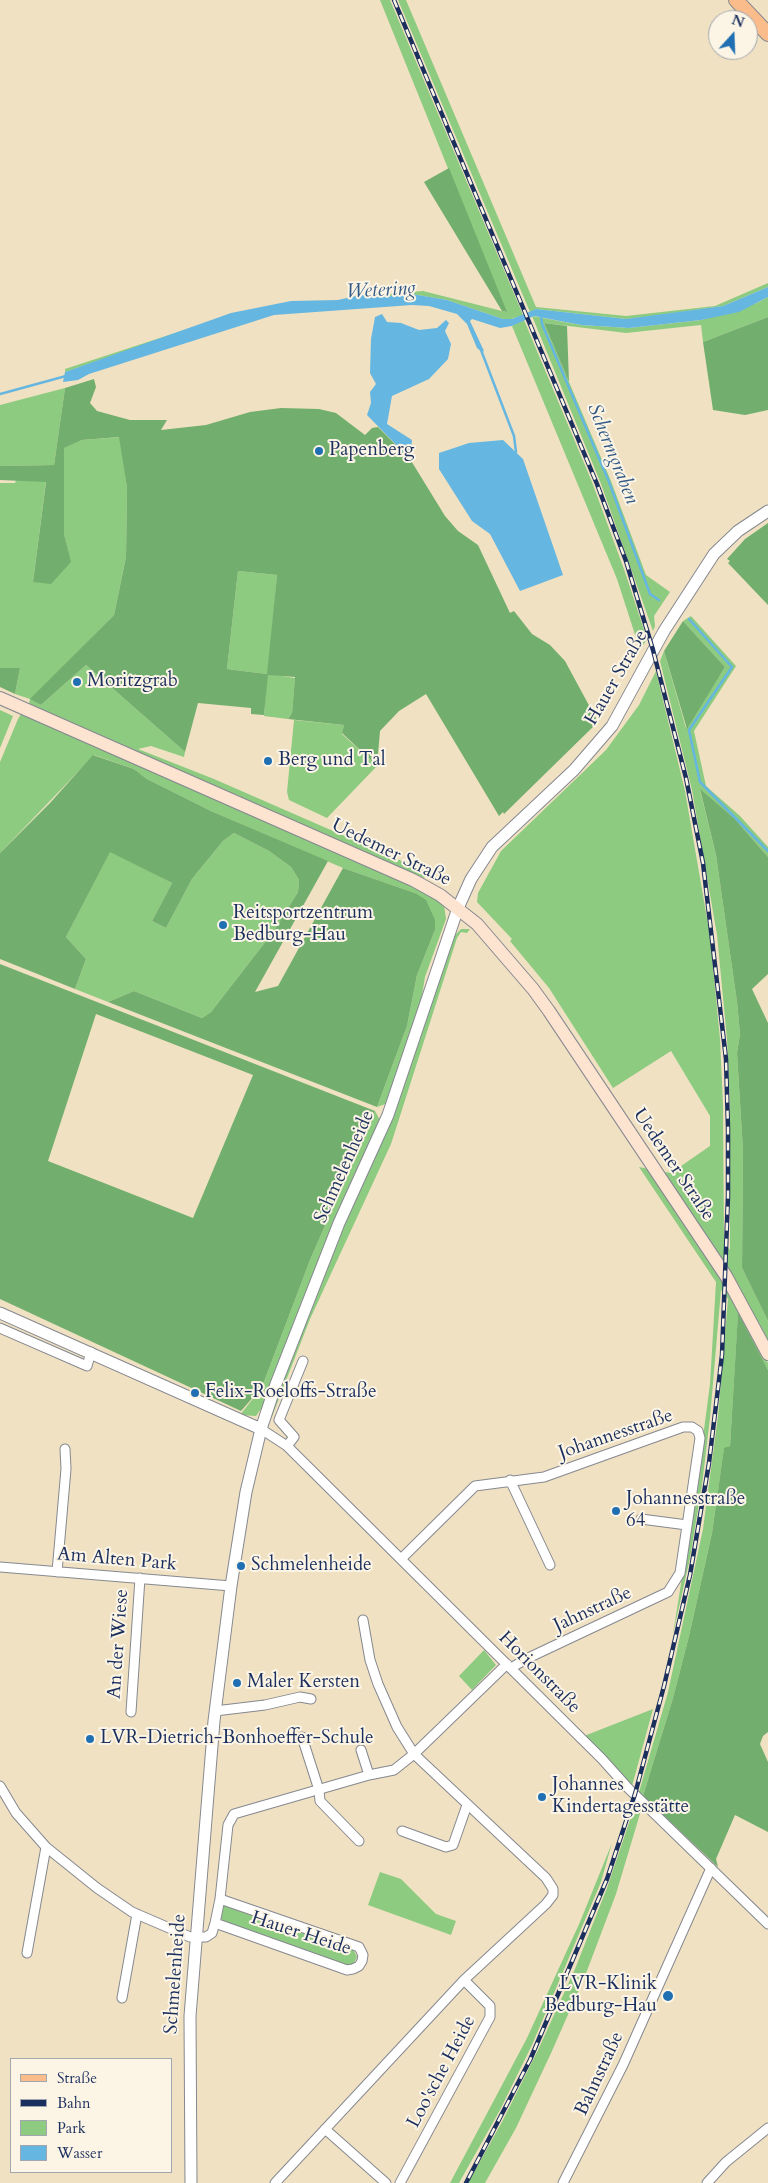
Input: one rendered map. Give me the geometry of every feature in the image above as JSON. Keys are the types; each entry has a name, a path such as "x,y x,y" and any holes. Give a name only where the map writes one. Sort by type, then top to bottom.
{"main road":[{"path":"736,0 768,34"},
{"name":"Uedemer Straße","path":"0,698 381,865 433,892 458,908 477,924 533,989 549,1011 726,1276 768,1354"}],"street":[{"name":"Hauer Straße","path":"458,908 471,879 492,847 574,770 612,726 664,631 714,554 738,531 768,511"},
{"name":"Schmelenheide","path":"191,2183 190,2045 196,1937 215,1711 231,1586 246,1492 261,1429 335,1232 388,1114 458,908"},
{"path":"0,1313 261,1429"},
{"path":"0,1328 88,1366 91,1352"},
{"path":"287,1446 294,1437 279,1420 303,1361"},
{"name":"Johannesstraße","path":"401,1559 475,1486 544,1477 683,1427 692,1427 698,1431 700,1438 680,1573"},
{"name":"Horionstraße","path":"261,1429 287,1446 602,1759 628,1788 766,1919"},
{"path":"57,1572 66,1469 65,1449"},
{"path":"510,1480 550,1565"},
{"path":"641,1519 686,1525"},
{"name":"Am Alten Park","path":"0,1567 231,1586"},
{"name":"Jahnstraße","path":"509,1666 668,1592 680,1573"},
{"name":"An der Wiese","path":"131,1712 140,1578"},
{"name":"Loo'sche Heide","path":"275,2183 464,1980 546,1904 552,1895 553,1889 546,1878 414,1754 397,1727 378,1684 370,1660 363,1620"},
{"path":"0,1786 16,1813 46,1847 96,1888 137,1914 184,1935 206,1937 212,1933 215,1923 220,1899 228,1825 234,1814 368,1775 394,1770 414,1754 509,1666"},
{"path":"215,1711 265,1705 300,1697 311,1699"},
{"path":"302,1737 319,1790 320,1801 359,1841"},
{"path":"361,1750 368,1775"},
{"path":"402,1831 446,1847 453,1845 467,1805"},
{"path":"27,1953 46,1847"},
{"name":"Bahnstraße","path":"563,2183 623,2065 711,1868"},
{"name":"Hauer Heide","path":"215,1923 347,1970 359,1966 362,1961 363,1955 359,1947 220,1899"},
{"path":"122,1998 137,1914"},
{"name":"Loo'sche Heide","path":"400,2183 490,2017 490,2006 464,1980"},
{"path":"707,2183 726,2162 768,2128"},
{"path":"325,2129 386,2183"}],"green space":[{"path":"380,0 390,0 523,315 511,319 503,319 447,300 412,294 381,297 378,295 423,291 506,312"},
{"path":"398,0 406,0 536,307 626,316 715,306 768,283 768,287 723,306 646,317 626,319 536,309 530,312"},
{"path":"449,168 507,312 502,311 424,182"},
{"path":"768,297 768,317 703,342 701,325 626,333 544,323 611,481 646,575 670,592 654,616 655,626 653,631 601,484 532,316 581,325 629,328 701,320 757,303"},
{"path":"224,317 196,327 65,372 65,369"},
{"path":"768,317 768,410 745,415 713,410 703,342"},
{"path":"524,320 592,482 625,572 647,639 640,650 617,579 512,326"},
{"path":"544,323 567,326 569,382"},
{"path":"94,379 96,387 90,403 97,411 130,420 167,420 161,430 206,425 250,412 281,408 319,409 336,413 365,435 372,428 378,427 410,459 445,516 458,531 478,545 510,613 514,611 532,634 550,645 565,661 598,722 504,814 503,812 499,816 426,694 399,711 380,731 377,766 342,733 344,725 288,719 292,713 295,677 268,675 264,715 251,714 251,708 198,703 185,752 86,665 41,705 30,699 114,615 126,557 127,488 119,437 82,440 64,448 64,534 71,562 51,584 33,582 46,482 0,480 0,466 54,465 65,388","holes":["238,571 277,575 267,674 227,669"]},
{"path":"65,388 54,465 0,466 0,405"},
{"path":"120,437 127,488 126,557 114,615 31,699 41,705 86,665 185,752 184,757 151,746 138,749 214,779 427,872 424,878 302,827 29,704 30,699 15,694 20,668 0,668 0,483 15,483 16,480 46,481 33,582 70,561 64,534 63,448 82,440"},
{"path":"768,523 768,605 728,563 730,561 727,559 745,539"},
{"path":"238,571 277,575 268,674 295,678 292,713 288,719 264,716 267,674 227,669"},
{"path":"691,616 736,666 694,731 706,786 740,816 768,847 768,857 735,819 700,790 716,855 740,1034 737,1053 743,1151 742,1268 768,1321 768,1345 659,1171 671,1173 710,1146 710,1116 671,1051 613,1088 549,988 510,941 512,939 477,902 478,893 501,851 606,750 639,705 656,671 685,791 710,936 720,1039 723,1105 724,1242 730,1250 730,1105 727,1039 717,935 692,790 660,661 664,651 686,728 725,667 683,621"},
{"path":"683,621 725,667 687,729 664,651"},
{"path":"0,668 20,668 15,694 0,687"},
{"path":"0,710 13,716 0,748"},
{"path":"26,713 418,888 444,905 446,919 425,977 420,1008 388,1103 377,1107 407,1026 417,975 435,930 415,893 343,868 211,811 147,779 134,769 94,755 0,853 0,762 18,719 21,714"},
{"path":"294,720 344,725 342,734 377,766 327,818 289,800 287,792"},
{"path":"93,755 134,769 147,779 211,811 328,861 255,992 278,986 343,868 415,893 426,900 435,920 435,930 417,975 407,1026 377,1107 108,1002 134,991 202,1018 211,1012 273,932 298,892 299,880 291,867 269,851 234,833 223,841 192,879 166,928 152,921 172,883 110,852 66,937 86,959 75,989 0,959 0,853 50,803"},
{"path":"700,789 735,819 768,857 768,974 752,989 768,1023 768,1321 742,1268 743,1151 737,1053 740,1034 716,855"},
{"name":"Reitsportzentrum Bedburg-Hau","path":"234,833 269,851 291,867 299,880 298,892 273,932 211,1012 202,1018 134,991 108,1002 75,989 86,959 66,937 110,851 172,883 152,921 166,928 192,879 223,841"},
{"path":"461,929 470,929 467,933 461,932 457,938 391,1144 310,1319 271,1419 269,1416 454,936"},
{"path":"0,964 375,1111 310,1260 262,1387 241,1411 0,1299","holes":["96,1014 253,1075 193,1218 48,1161"]},
{"path":"375,1111 380,1120 263,1406 256,1416 240,1415 262,1387 310,1260"},
{"path":"639,1167 649,1169 723,1280 768,1363 768,1370 738,1315 730,1446 724,1449 712,1533 689,1636 673,1698 643,1796 639,1792 668,1692 703,1529 718,1416 728,1299 721,1290 702,1485 690,1558 673,1634 697,1483 710,1384 716,1282"},
{"path":"738,1313 768,1370 768,1732 763,1736 760,1744 768,1762 768,1832 735,1815 716,1859 718,1867 643,1796 673,1698 689,1636 712,1533 724,1448 730,1446"},
{"path":"484,1650 496,1665 472,1690 459,1676"},
{"path":"653,1709 632,1786 584,1736"},
{"path":"636,1802 642,1807 616,1894 585,1976 552,2051 516,2128 485,2183 468,2183 503,2120 538,2050 575,1969 607,1888"},
{"path":"612,1843 601,1882 532,2045 500,2110 459,2183 450,2183 527,2038 580,1922"},
{"path":"380,1872 401,1879 436,1914 456,1921 451,1935 368,1905"},
{"path":"227,1904 353,1949 357,1957 354,1963 347,1966 224,1922 220,1917 221,1908"}],"water":[{"path":"768,287 768,297 739,312 701,320 629,328 581,325 534,316 512,326 500,328 472,319 470,321 484,351 482,352 477,348 467,324 457,314 429,306 412,305 274,315 89,374 78,380 63,382 65,372 231,313 291,301 338,300 360,295 381,297 412,294 447,300 503,319 512,319 536,309 626,319 723,306"},
{"path":"382,314 387,322 401,323 419,330 437,328 446,320 449,323 445,331 451,344 448,359 429,379 392,396 387,424 412,440 410,459 367,415 371,403 370,392 376,384 370,373 371,339 375,317"},
{"path":"503,440 523,459 563,575 520,591 490,534 472,521 439,469 439,453 469,443"}],"waterway":[{"name":"Schermgraben","path":"541,315 542,324 609,482 650,594 659,600"},
{"path":"481,350 514,436 516,452"},
{"name":"Wetering","path":"0,394 66,376"},
{"name":"Schermgraben","path":"689,619 732,667 689,730 700,782 768,851"}],"railway":[{"path":"394,0 597,484 626,561 653,650 686,778 703,863 726,1059 728,1196 722,1355 709,1463 690,1575 664,1686 635,1794 607,1879 530,2060 466,2183"}],"place":[{"name":"Papenberg","path":"319,451"},
{"name":"Moritzgrab","path":"77,682"},
{"name":"Berg und Tal","path":"268,761"},
{"name":"Reitsportzentrum Bedburg-Hau","path":"223,925"},
{"name":"Felix-Roeloffs-Straße","path":"195,1393"},
{"name":"Johannesstraße 64","path":"616,1511"},
{"name":"Schmelenheide","path":"241,1566"},
{"name":"Maler Kersten","path":"237,1683"},
{"name":"LVR-Dietrich-Bonhoeffer-Schule","path":"90,1739"},
{"name":"Johannes Kindertagesstätte","path":"542,1797"},
{"name":"LVR-Klinik Bedburg-Hau","path":"668,1996"}]}
